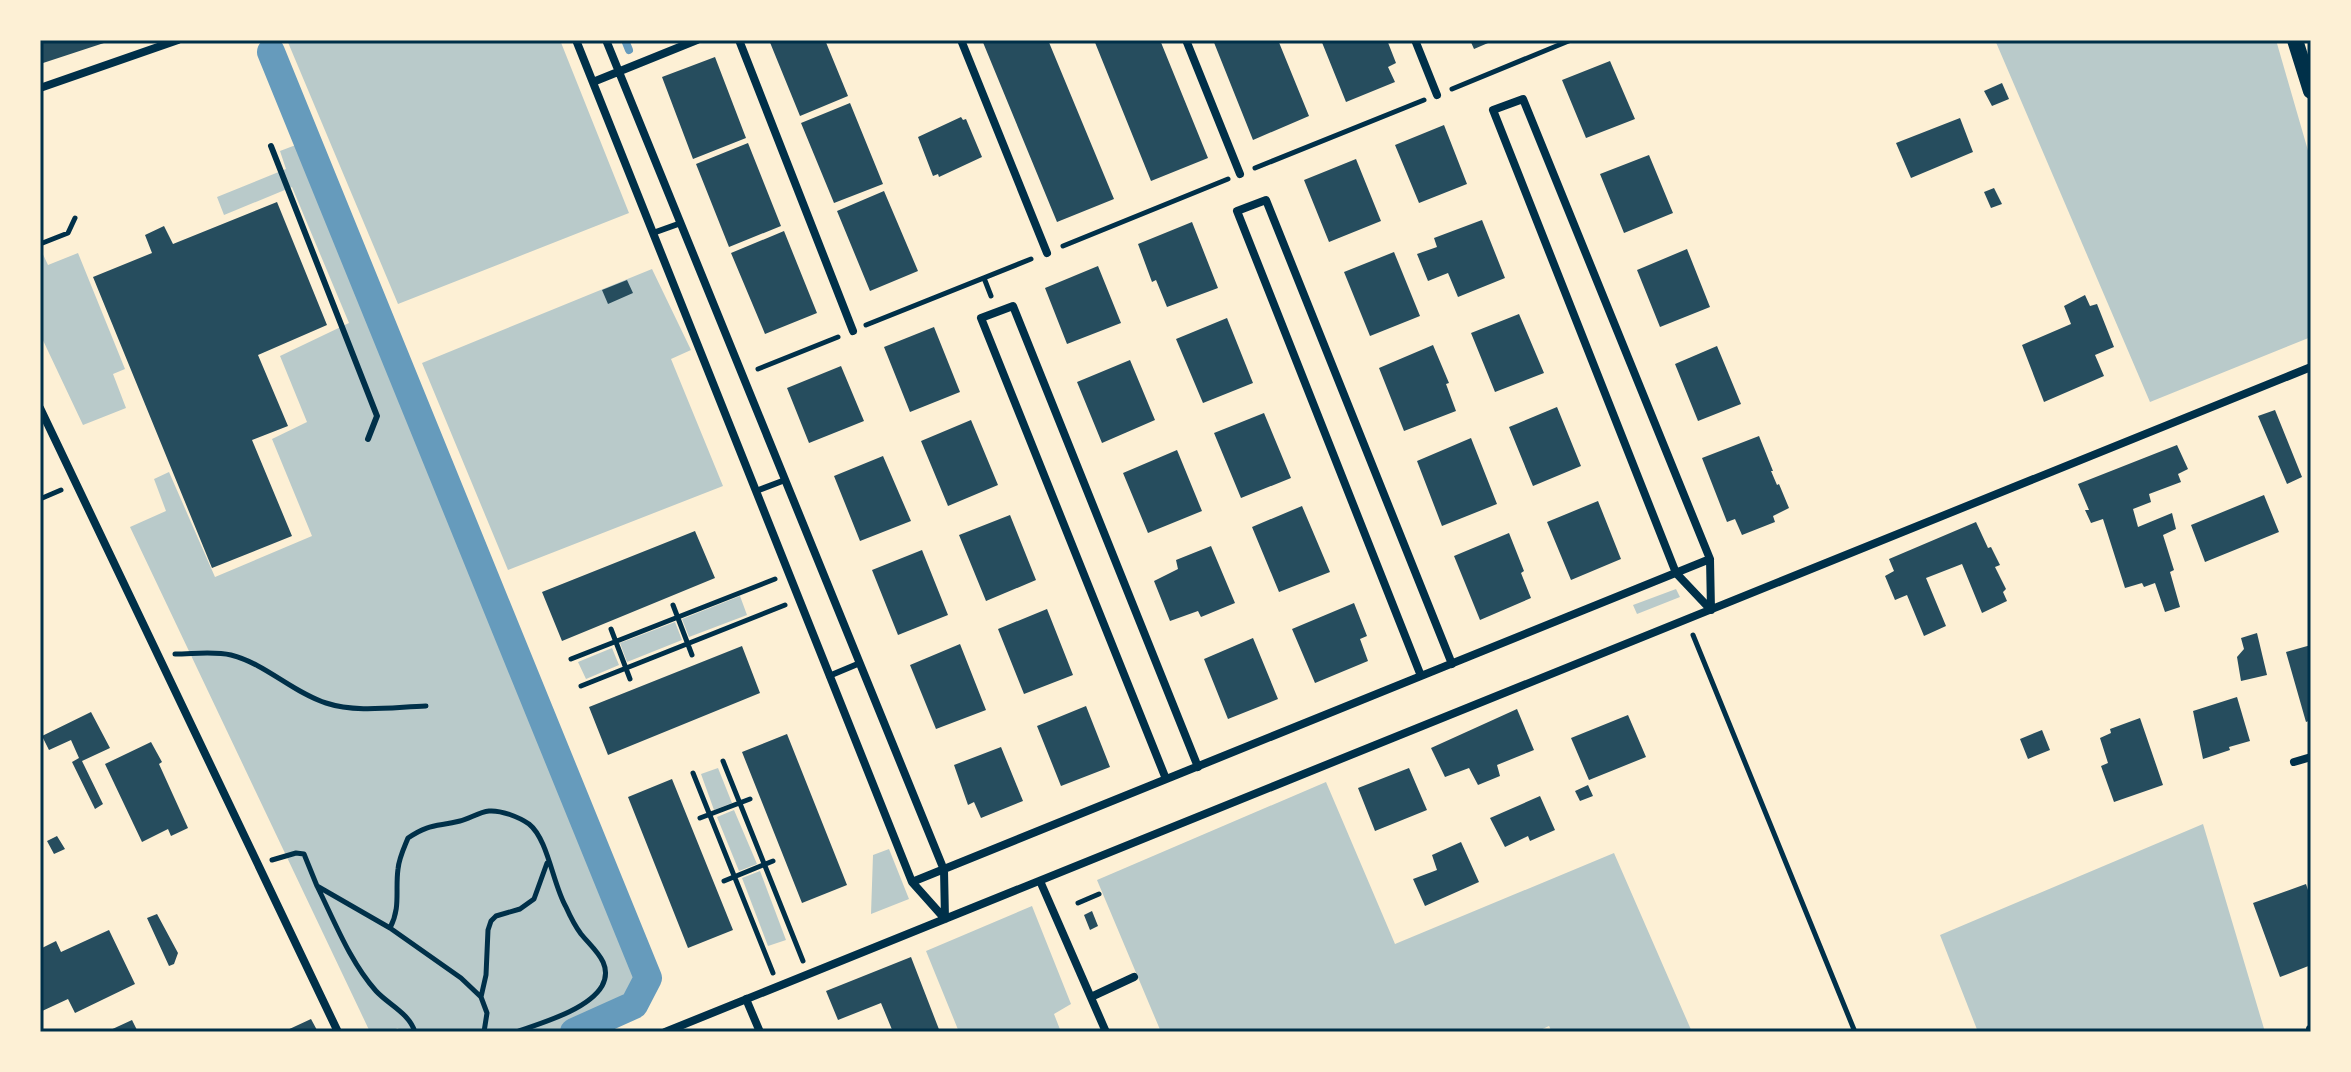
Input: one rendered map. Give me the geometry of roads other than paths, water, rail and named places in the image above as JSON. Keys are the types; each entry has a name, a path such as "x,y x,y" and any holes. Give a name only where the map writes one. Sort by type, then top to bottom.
{"main road":[{"path":"2295,40 2311,91"}],"street":[{"path":"40,88 178,40"},
{"path":"576,40 912,882 945,919"},
{"path":"606,40 944,870 945,919"},
{"path":"593,82 697,40"},
{"path":"739,40 853,331"},
{"path":"961,40 1047,253"},
{"path":"1186,40 1240,174"},
{"path":"1415,40 1437,95"},
{"path":"1523,99 1710,559 1711,610 1676,573 1493,110 1523,99"},
{"path":"1421,676 1237,211 1266,200 1452,664"},
{"path":"1166,779 981,318 1013,306 1198,767"},
{"path":"665,1032 2311,367"},
{"path":"40,408 338,1032"},
{"path":"912,882 1710,559"},
{"path":"2294,762 2311,757"},
{"path":"1040,881 1106,1032"},
{"path":"1091,997 1134,977"},
{"path":"746,999 760,1032"}],"lane":[{"path":"271,146 377,416 368,439"},
{"path":"653,233 681,223"},
{"path":"756,491 785,480"},
{"path":"829,676 860,663"}],"waterway":[{"path":"625,40 629,50"},
{"path":"271,52 648,978 634,1005 574,1032"}]}
